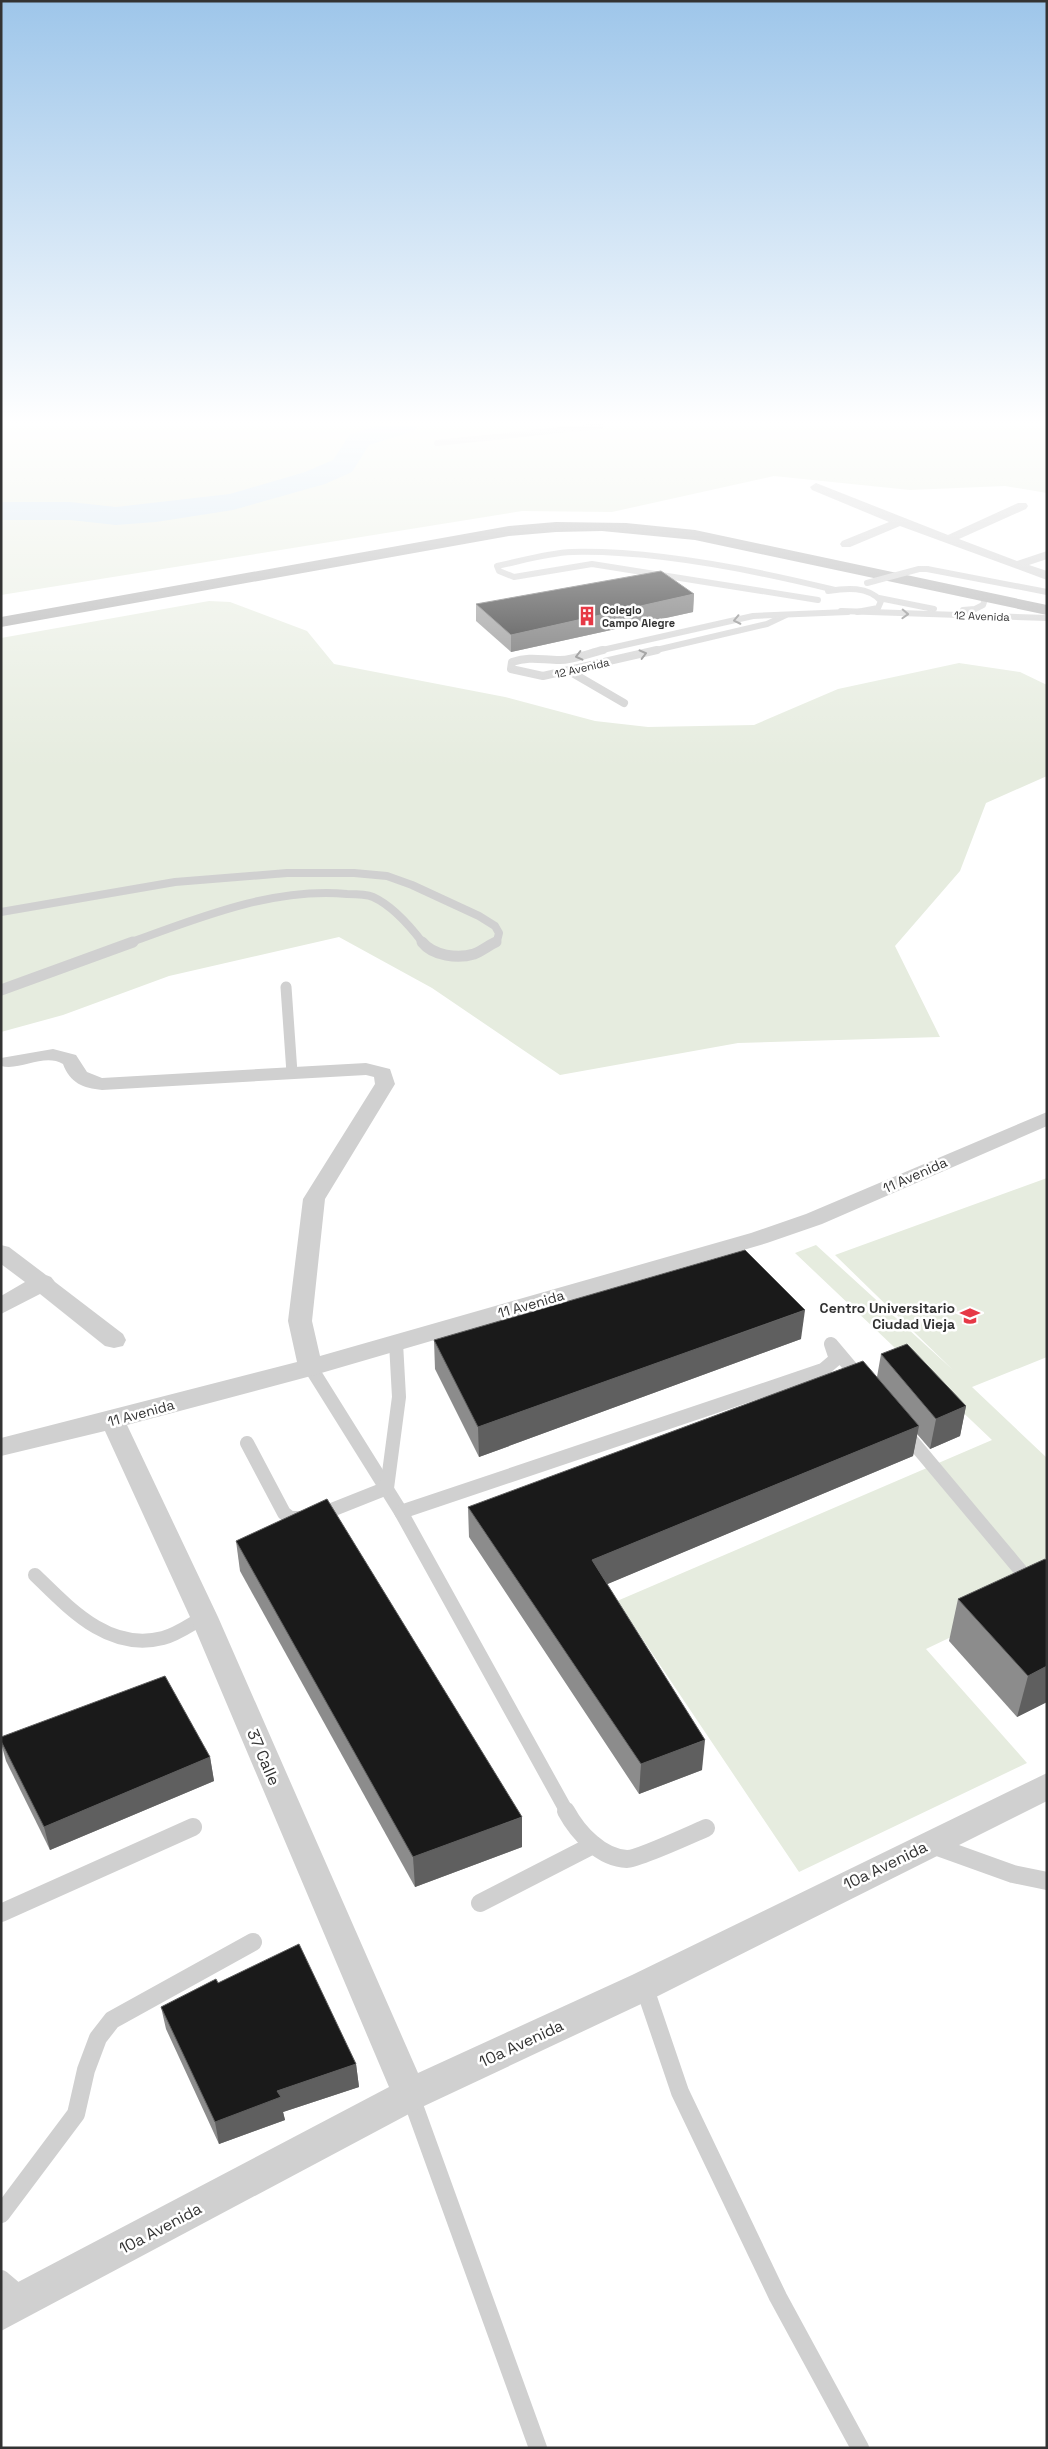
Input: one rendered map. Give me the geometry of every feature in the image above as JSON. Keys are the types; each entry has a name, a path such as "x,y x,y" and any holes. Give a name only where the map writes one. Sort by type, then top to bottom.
{"main road":[{"path":"1,612 401,540"},
{"path":"1,622 457,540"},
{"path":"720,540 1047,610"},
{"path":"775,540 1047,597"}],"street":[{"path":"846,544 855,540"},
{"path":"949,540 1047,576"},
{"path":"1016,565 1047,555"},
{"path":"8,1062 49,1055 66,1057 74,1065 77,1074 86,1081 102,1084 366,1069 383,1073 385,1084 314,1199 300,1321 311,1368"},
{"name":"11 Avenida","path":"1,1447 113,1421 311,1368 780,1231 814,1219 1047,1118"},
{"path":"1,1252 43,1282 114,1340"},
{"path":"1,1306 43,1282"},
{"name":"37 Calle","path":"113,1421 204,1618 410,2095"},
{"name":"10a Avenida","path":"9,2297 410,2095 644,1986 1047,1786"}],"lane":[{"path":"590,551 579,558 581,562 818,600 831,609 848,612 878,608 881,605 879,598"},
{"path":"592,564 514,577 499,571 497,566 539,557 590,551 638,554 808,581 835,590"},
{"path":"818,600 822,594 835,590 919,569 1047,592"},
{"name":"12 Avenida","path":"843,589 861,590 879,598 933,609 975,609 983,604 986,596"},
{"name":"12 Avenida","path":"786,616 767,624 570,672 543,676 510,669 512,662 527,656 549,657 560,660 753,616 848,612"},
{"name":"12 Avenida","path":"857,612 1047,618"},
{"path":"570,672 624,703"},
{"path":"1,912 142,887 207,878 287,873 372,874 412,885 479,916 495,926 499,933 497,941 479,952 462,956 447,956 427,948 401,916 384,902 370,896 319,891 282,894 158,932 1,990"},
{"path":"286,987 292,1073"},
{"path":"387,1488 398,1397 396,1343"},
{"path":"401,1512 823,1370 836,1359 831,1344 869,1390"},
{"path":"311,1368 401,1512 570,1818 593,1845 612,1856 629,1859 706,1828"},
{"path":"901,1427 1047,1602"},
{"path":"247,1442 284,1513 290,1518 317,1516 387,1488"},
{"path":"35,1576 82,1620 112,1636 138,1642 163,1638 204,1618"},
{"path":"1,1913 192,1827"},
{"path":"928,1844 1013,1874 1047,1881"},
{"path":"480,1903 593,1845"},
{"path":"1,2214 76,2114 86,2070 98,2038 112,2020 253,1942"},
{"path":"644,1986 680,2092 778,2297 860,2448"},
{"path":"410,2095 538,2448"}],"shaded area":[{"path":"1,540 340,540 1,595"},
{"path":"209,601 230,602 307,631 334,664 505,697 595,721 648,727 754,725 838,689 959,663 1020,672 1047,685 1047,776 986,803 960,871 895,946 940,1037 738,1043 560,1075 432,988 339,937 169,976 63,1015 1,1032 1,638"},
{"path":"1047,1178 1047,1357 972,1387 1047,1458 1047,1591 926,1649 1027,1763 799,1872 617,1601 992,1440 795,1253 816,1245 953,1370 835,1255"}],"building":[{"path":"661,571 694,594 511,635 476,604"},
{"path":"745,1250 805,1310 478,1427 434,1340"},
{"path":"907,1344 966,1406 936,1419 881,1354"},
{"path":"863,1361 919,1426 592,1560 705,1740 641,1764 468,1507"},
{"path":"327,1499 522,1817 413,1857 236,1541"},
{"path":"1045,1559 1047,1561 1047,1666 1028,1676 958,1599"},
{"path":"165,1676 210,1757 44,1827 1,1741 1,1737"},
{"path":"299,1944 356,2064 277,2091 281,2097 215,2122 161,2007 216,1979 218,1983"}],"place":[{"name":"Colegio Campo Alegre","path":"587,616"},
{"name":"Centro Universitario Ciudad Vieja","path":"970,1316"}]}
